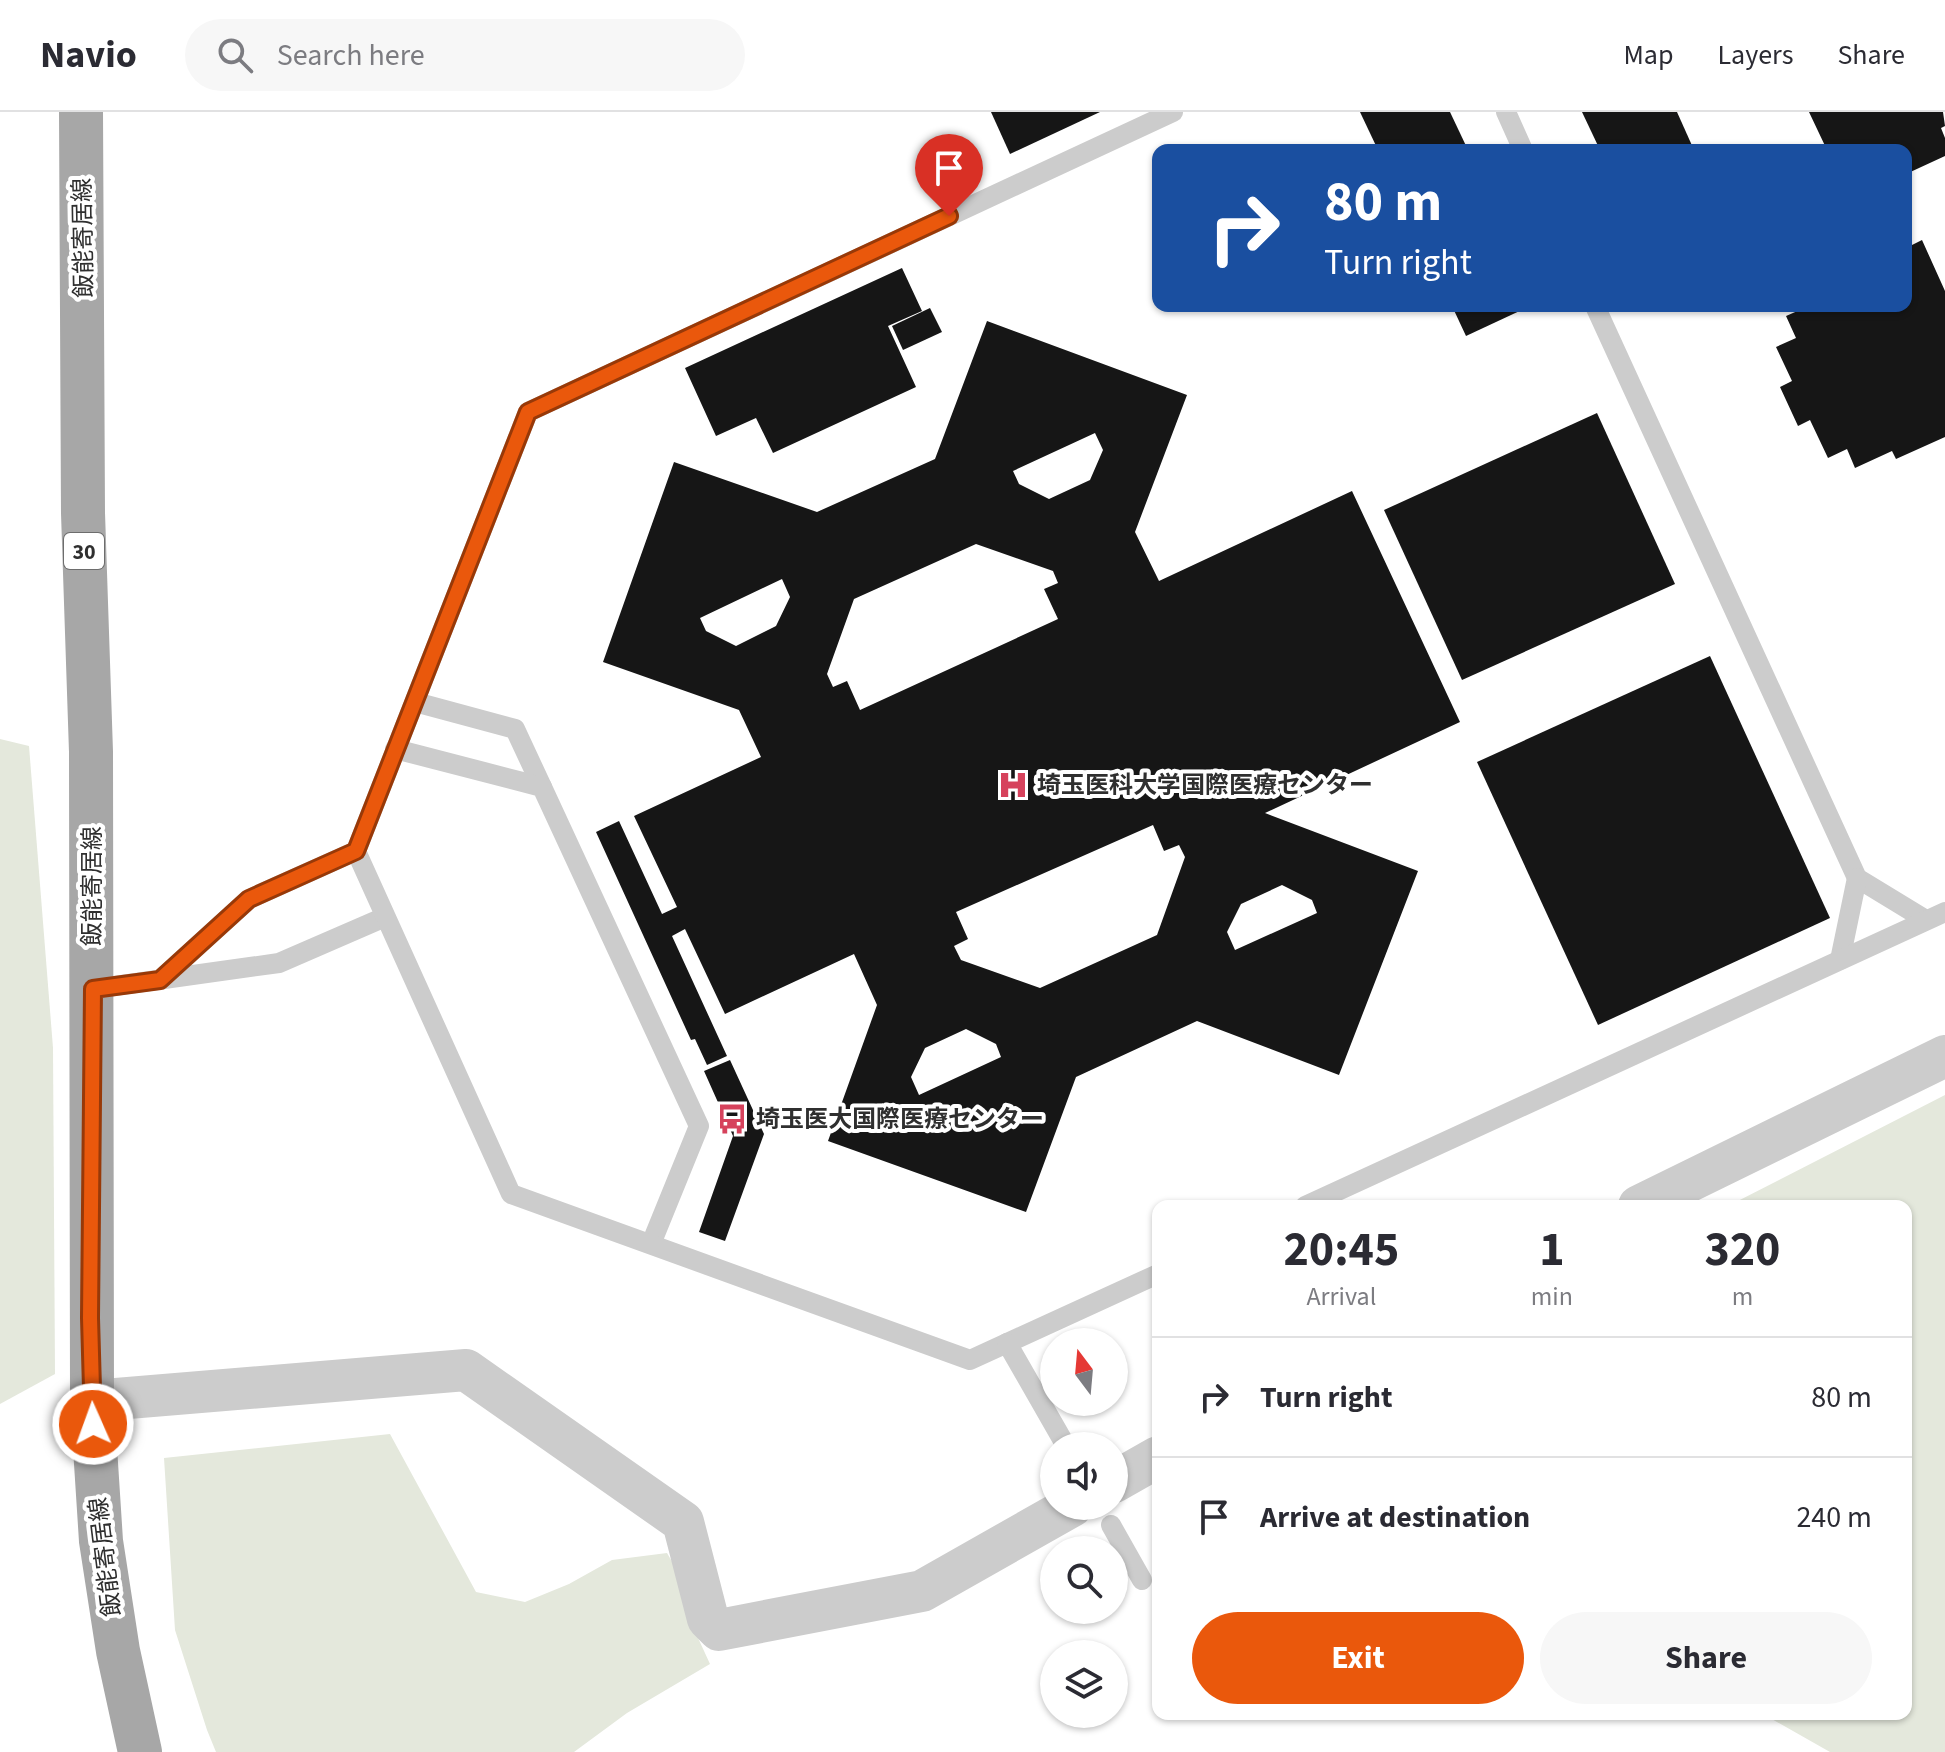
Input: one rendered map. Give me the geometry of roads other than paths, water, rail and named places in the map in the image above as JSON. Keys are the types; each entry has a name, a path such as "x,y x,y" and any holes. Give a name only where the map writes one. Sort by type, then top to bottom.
{"main road":[{"name":"飯能寄居線","path":"81,112 83,513 91,752 92,1401 105,1569 118,1651 140,1752"}],"street":[{"path":"1651,1200 1945,1056"},
{"path":"92,1401 466,1370 683,1522 708,1619 719,1630 922,1591 1047,1520"},
{"path":"1128,1474 1152,1460"}],"lane":[{"path":"1152,1277 970,1360 511,1194 356,851 528,412 1173,112"},
{"path":"1506,112 1520,144"},
{"path":"1598,312 1857,878 1840,960"},
{"path":"415,702 515,729 699,1126 651,1244"},
{"path":"395,749 542,787"},
{"path":"160,980 249,899 356,851"},
{"path":"1857,878 1936,916"},
{"path":"1318,1200 1936,916"},
{"path":"93,989 279,963 385,917"},
{"path":"1007,1343 1058,1432"},
{"path":"1111,1525 1142,1580"}],"place":[{"name":"埼玉医科大学国際医療センター","path":"1013,785"},
{"name":"埼玉医大国際医療センター","path":"732,1119"}]}
